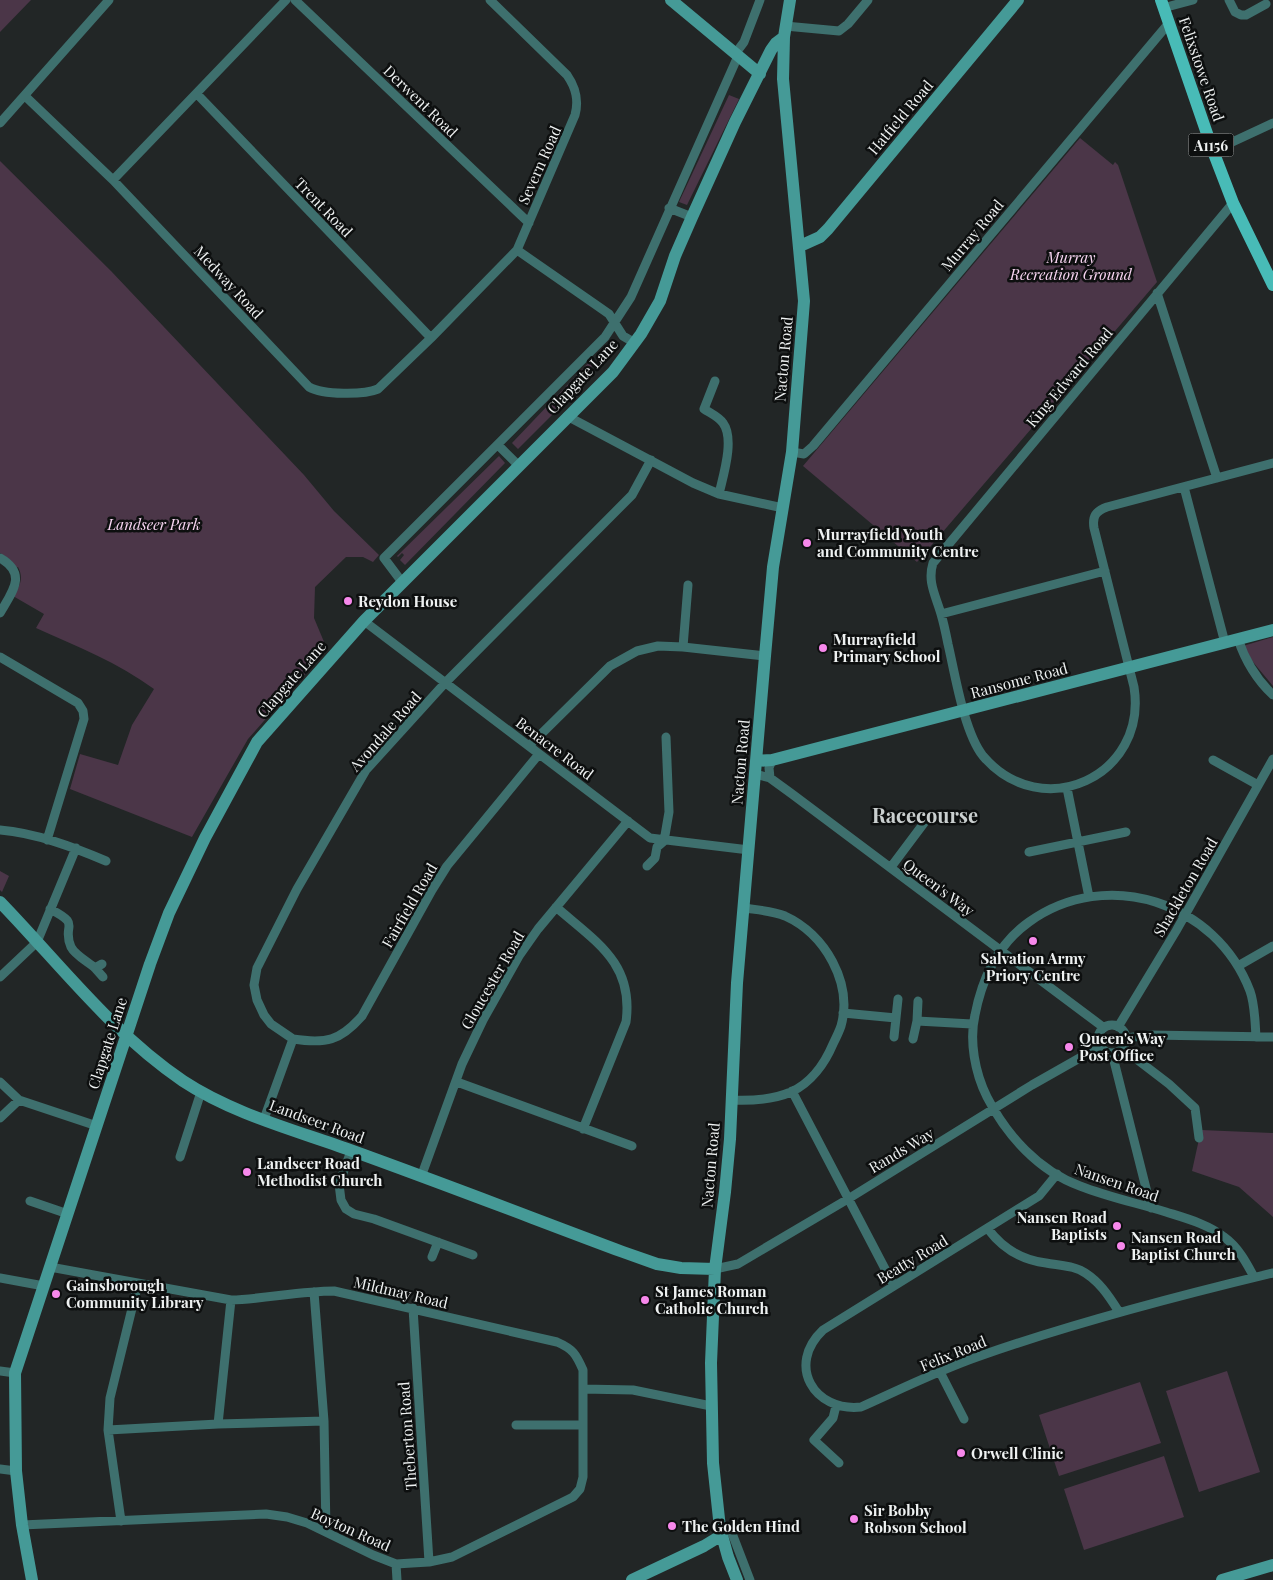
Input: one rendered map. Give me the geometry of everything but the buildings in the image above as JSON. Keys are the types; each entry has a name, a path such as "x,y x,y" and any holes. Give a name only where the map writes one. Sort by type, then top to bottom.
{"main road":[{"name":"Felixstowe Road","path":"1162,4 1233,204 1273,285"}],"street":[{"path":"0,123 26,96 109,0"},
{"path":"113,180 286,0"},
{"name":"Derwent Road","path":"295,0 528,223"},
{"path":"672,0 760,74"},
{"path":"737,55 760,0"},
{"name":"Nacton Road","path":"737,1580 721,1532 713,1463 711,1363 715,1269 727,1177 737,983 765,656 773,567 792,452 804,301 783,79 784,32 790,0"},
{"path":"784,32 839,31 843,29 868,0"},
{"name":"Hatfield Road","path":"800,246 820,237 828,229 1018,0"},
{"path":"1162,4 1193,0"},
{"path":"1229,0 1235,12 1241,16 1266,4"},
{"name":"Severn Road","path":"431,338 517,250 575,115 578,100 567,75 494,1"},
{"name":"Murray Road","path":"792,452 804,454 813,446 1169,23"},
{"name":"Clapgate Lane","path":"32,1580 22,1525 16,1471 15,1373 128,1036 150,964 169,913 205,838 258,742 364,621 613,372 635,343 660,301 675,256 735,122 776,43 784,32"},
{"name":"Clapgate Lane","path":"402,582 384,558 605,337 615,323 631,297 737,55"},
{"name":"Trent Road","path":"197,94 431,338"},
{"name":"Medway Road","path":"26,96 113,180 309,387 314,390 321,392 370,392 378,389 431,338"},
{"path":"1213,151 1273,123"},
{"name":"King Edward Road","path":"941,614 930,581 930,571 939,554 1233,204"},
{"path":"670,208 692,217"},
{"path":"517,250 599,306 609,314 623,336 635,343"},
{"path":"1157,293 1217,478"},
{"path":"715,381 704,409 723,422 728,432 729,443 719,494"},
{"path":"567,416 693,483 719,494 783,508"},
{"path":"498,444 518,466"},
{"name":"Avondale Road","path":"293,1039 271,1024 264,1015 257,1000 254,985 256,968 296,889 366,770 445,683 632,495 651,460"},
{"path":"1104,572 941,614 964,711 974,740 982,754 997,770 1011,780 1027,786 1045,789 1067,788 1078,785 1106,768 1123,748 1132,728 1137,703 1094,528 1094,516 1098,511 1106,507 1273,463"},
{"path":"1184,487 1225,643"},
{"path":"0,558 14,569 17,577 12,592 0,613"},
{"path":"683,646 688,584"},
{"name":"Benacre Road","path":"364,621 650,838 749,850"},
{"name":"Ransome Road","path":"756,767 772,760 1273,630"},
{"path":"1238,639 1253,670 1273,696"},
{"path":"529,746 610,666 637,651 658,646 683,646 765,656"},
{"path":"1,661 78,703 83,711 84,718 78,740 47,840"},
{"path":"647,866 654,858 657,847 664,841 669,812 666,737"},
{"name":"Fairfield Road","path":"293,1039 311,1042 338,1037 352,1028 362,1016 447,866 539,754"},
{"name":"Shackleton Road","path":"1118,1026 1186,914 1273,759"},
{"path":"770,778 769,768 772,760"},
{"path":"1213,760 1258,785"},
{"name":"Queen's Way","path":"756,767 1103,1027"},
{"path":"1067,788 1089,897"},
{"name":"Gloucester Road","path":"421,1177 462,1064 497,993 524,949 556,907 628,822"},
{"path":"890,867 924,823"},
{"path":"0,830 76,848 106,861"},
{"path":"1029,852 1126,832"},
{"path":"0,977 36,942 76,848"},
{"name":"Nansen Road","path":"1254,1277 1239,1252 1212,1228 1079,1186 1057,1174 1020,1146 1006,1129 983,1088 976,1067 972,1024 979,994 1000,950 1016,932 1031,920 1047,911 1089,897 1116,896 1145,898 1165,904 1186,914 1208,932 1238,966 1251,993 1256,1037"},
{"name":"Landseer Road","path":"0,902 104,1014 168,1069 201,1092 264,1119 658,1264 681,1268 715,1269"},
{"path":"556,907 610,956 620,971 626,989 628,1006 626,1022 583,1128"},
{"path":"731,1100 765,1100 792,1091 809,1078 825,1060 841,1027 843,1012 842,989 834,964 829,954 816,938 797,922 784,916 744,908"},
{"path":"50,909 67,917 69,923 68,938 72,949 99,966 103,977"},
{"path":"1238,966 1273,946"},
{"path":"894,1037 898,1000"},
{"path":"913,1039 917,1021 918,1001"},
{"path":"843,1012 896,1018"},
{"path":"917,1021 972,1024"},
{"path":"1118,1026 1124,1032 1126,1038 1122,1048 1112,1053 1103,1050 1097,1039 1103,1027 1118,1026"},
{"path":"1126,1038 1150,1035 1273,1037"},
{"path":"264,1119 293,1039"},
{"name":"Rands Way","path":"715,1269 738,1264 848,1199 1032,1085 1100,1046"},
{"path":"1122,1048 1169,1084 1195,1108 1198,1138"},
{"path":"1112,1053 1151,1208"},
{"path":"0,1082 19,1100 97,1126"},
{"path":"457,1082 632,1146"},
{"path":"792,1091 894,1286"},
{"path":"180,1157 201,1092"},
{"path":"0,1118 19,1100"},
{"path":"351,1150 340,1184 341,1200 346,1209 354,1214 374,1219 473,1255"},
{"name":"Beatty Road","path":"836,1406 823,1398 809,1381 806,1364 807,1354 816,1336 822,1330 1039,1196 1057,1174"},
{"path":"30,1201 68,1214"},
{"path":"988,1229 997,1241 1010,1251 1027,1259 1063,1265 1079,1270 1093,1278 1108,1294 1119,1312"},
{"path":"432,1257 438,1242"},
{"name":"Mildmay Road","path":"50,1267 231,1300 334,1291 413,1308 557,1342 570,1348 583,1370 583,1389"},
{"name":"Felix Road","path":"836,1406 849,1409 861,1407 975,1358 1119,1312 1273,1272"},
{"path":"0,1278 44,1286"},
{"path":"121,1521 108,1430 110,1398 138,1284"},
{"path":"314,1292 324,1421 326,1531"},
{"path":"218,1424 231,1300"},
{"name":"Theberton Road","path":"413,1308 429,1562"},
{"path":"0,1371 15,1373"},
{"path":"940,1372 964,1419"},
{"path":"583,1389 632,1390 711,1406"},
{"name":"Boyton Road","path":"22,1525 266,1514 287,1517 326,1531 373,1555 396,1564 429,1562 452,1557 572,1498 580,1489 583,1477 583,1389"},
{"path":"836,1406 833,1418 814,1440 839,1463"},
{"path":"108,1430 324,1421"},
{"path":"516,1425 583,1425"},
{"path":"0,1469 16,1471"},
{"path":"632,1580 704,1546 721,1532 730,1528 750,1580"},
{"path":"396,1564 397,1580"},
{"path":"1222,1580 1256,1576 1273,1565"}],"green space":[{"path":"0,0 31,0 0,32"},
{"path":"729,95 739,99 687,205 679,202"},
{"name":"Murray Recreation Ground","path":"1080,138 1113,165 1115,162 1118,165 1157,282 917,562 803,466"},
{"name":"Landseer Park","path":"0,161 111,271 304,475 334,511 379,555 373,562 363,557 346,557 315,587 314,618 327,649 248,739 192,837 70,789 80,754 118,765 132,725 154,689 111,663 36,628 44,614 13,596 20,582 20,571 18,567 15,569 9,559 0,553"},
{"path":"592,359 591,376 518,449 512,443"},
{"path":"499,456 505,463 405,565 400,560 404,555 402,553 397,556"},
{"path":"1273,637 1273,686 1253,662 1243,646"},
{"path":"0,871 9,876 2,892 0,890"},
{"path":"1201,1130 1273,1133 1273,1217 1239,1187 1192,1171"},
{"path":"1227,1371 1260,1472 1199,1492 1166,1391"},
{"path":"1140,1382 1161,1443 1059,1476 1039,1415"},
{"path":"1164,1456 1184,1517 1084,1550 1064,1489"}],"place":[{"name":"Murrayfield Youth and Community Centre","path":"807,543"},
{"name":"Reydon House","path":"348,601"},
{"name":"Murrayfield Primary School","path":"823,648"},
{"name":"Salvation Army Priory Centre","path":"1033,941"},
{"name":"Queen's Way Post Office","path":"1069,1047"},
{"name":"Landseer Road Methodist Church","path":"247,1172"},
{"name":"Nansen Road Baptists","path":"1117,1226"},
{"name":"Nansen Road Baptist Church","path":"1121,1246"},
{"name":"Gainsborough Community Library","path":"56,1294"},
{"name":"St James Roman Catholic Church","path":"645,1300"},
{"name":"Orwell Clinic","path":"961,1453"},
{"name":"Sir Bobby Robson School","path":"854,1519"},
{"name":"The Golden Hind","path":"672,1526"}],"district":[{"name":"Racecourse","path":"925,814"}]}
